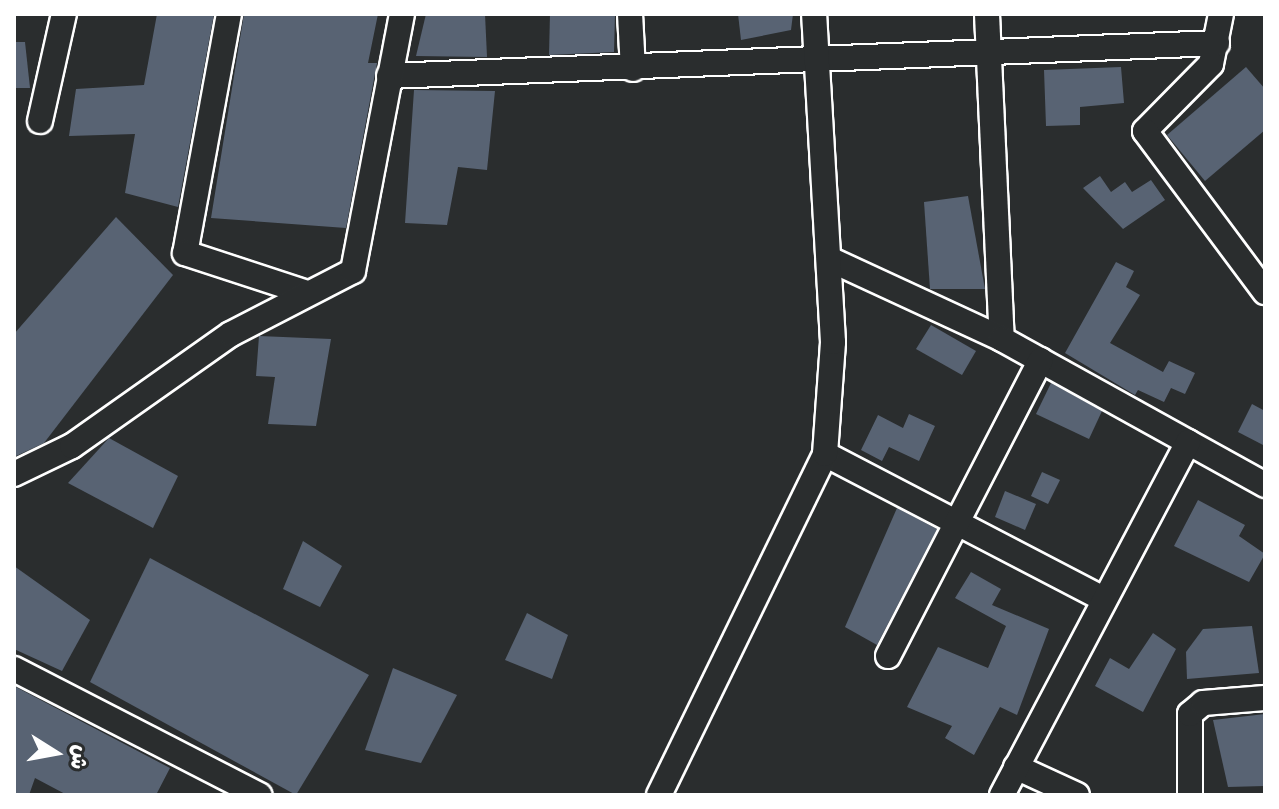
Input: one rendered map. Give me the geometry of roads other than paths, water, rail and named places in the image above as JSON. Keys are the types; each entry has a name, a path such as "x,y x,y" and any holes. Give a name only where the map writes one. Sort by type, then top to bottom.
{"street":[{"path":"40,121 64,14"},
{"path":"229,14 185,253 304,292"},
{"path":"14,474 59,454 304,292 353,271 361,249 402,14"},
{"path":"630,14 633,69"},
{"path":"659,795 825,454 833,403 829,259 814,14"},
{"path":"987,14 1002,339"},
{"path":"1221,14 1217,43 1202,77 1145,131 1265,292"},
{"path":"389,76 633,69 817,55 1217,43"},
{"path":"829,259 1002,339 1265,485"},
{"path":"888,656 1041,360"},
{"path":"1002,795 1102,598 1188,442"},
{"path":"825,454 1102,598"},
{"path":"14,669 259,795"},
{"path":"1190,795 1190,714 1203,703 1265,698"},
{"path":"1016,767 1077,795"}]}
